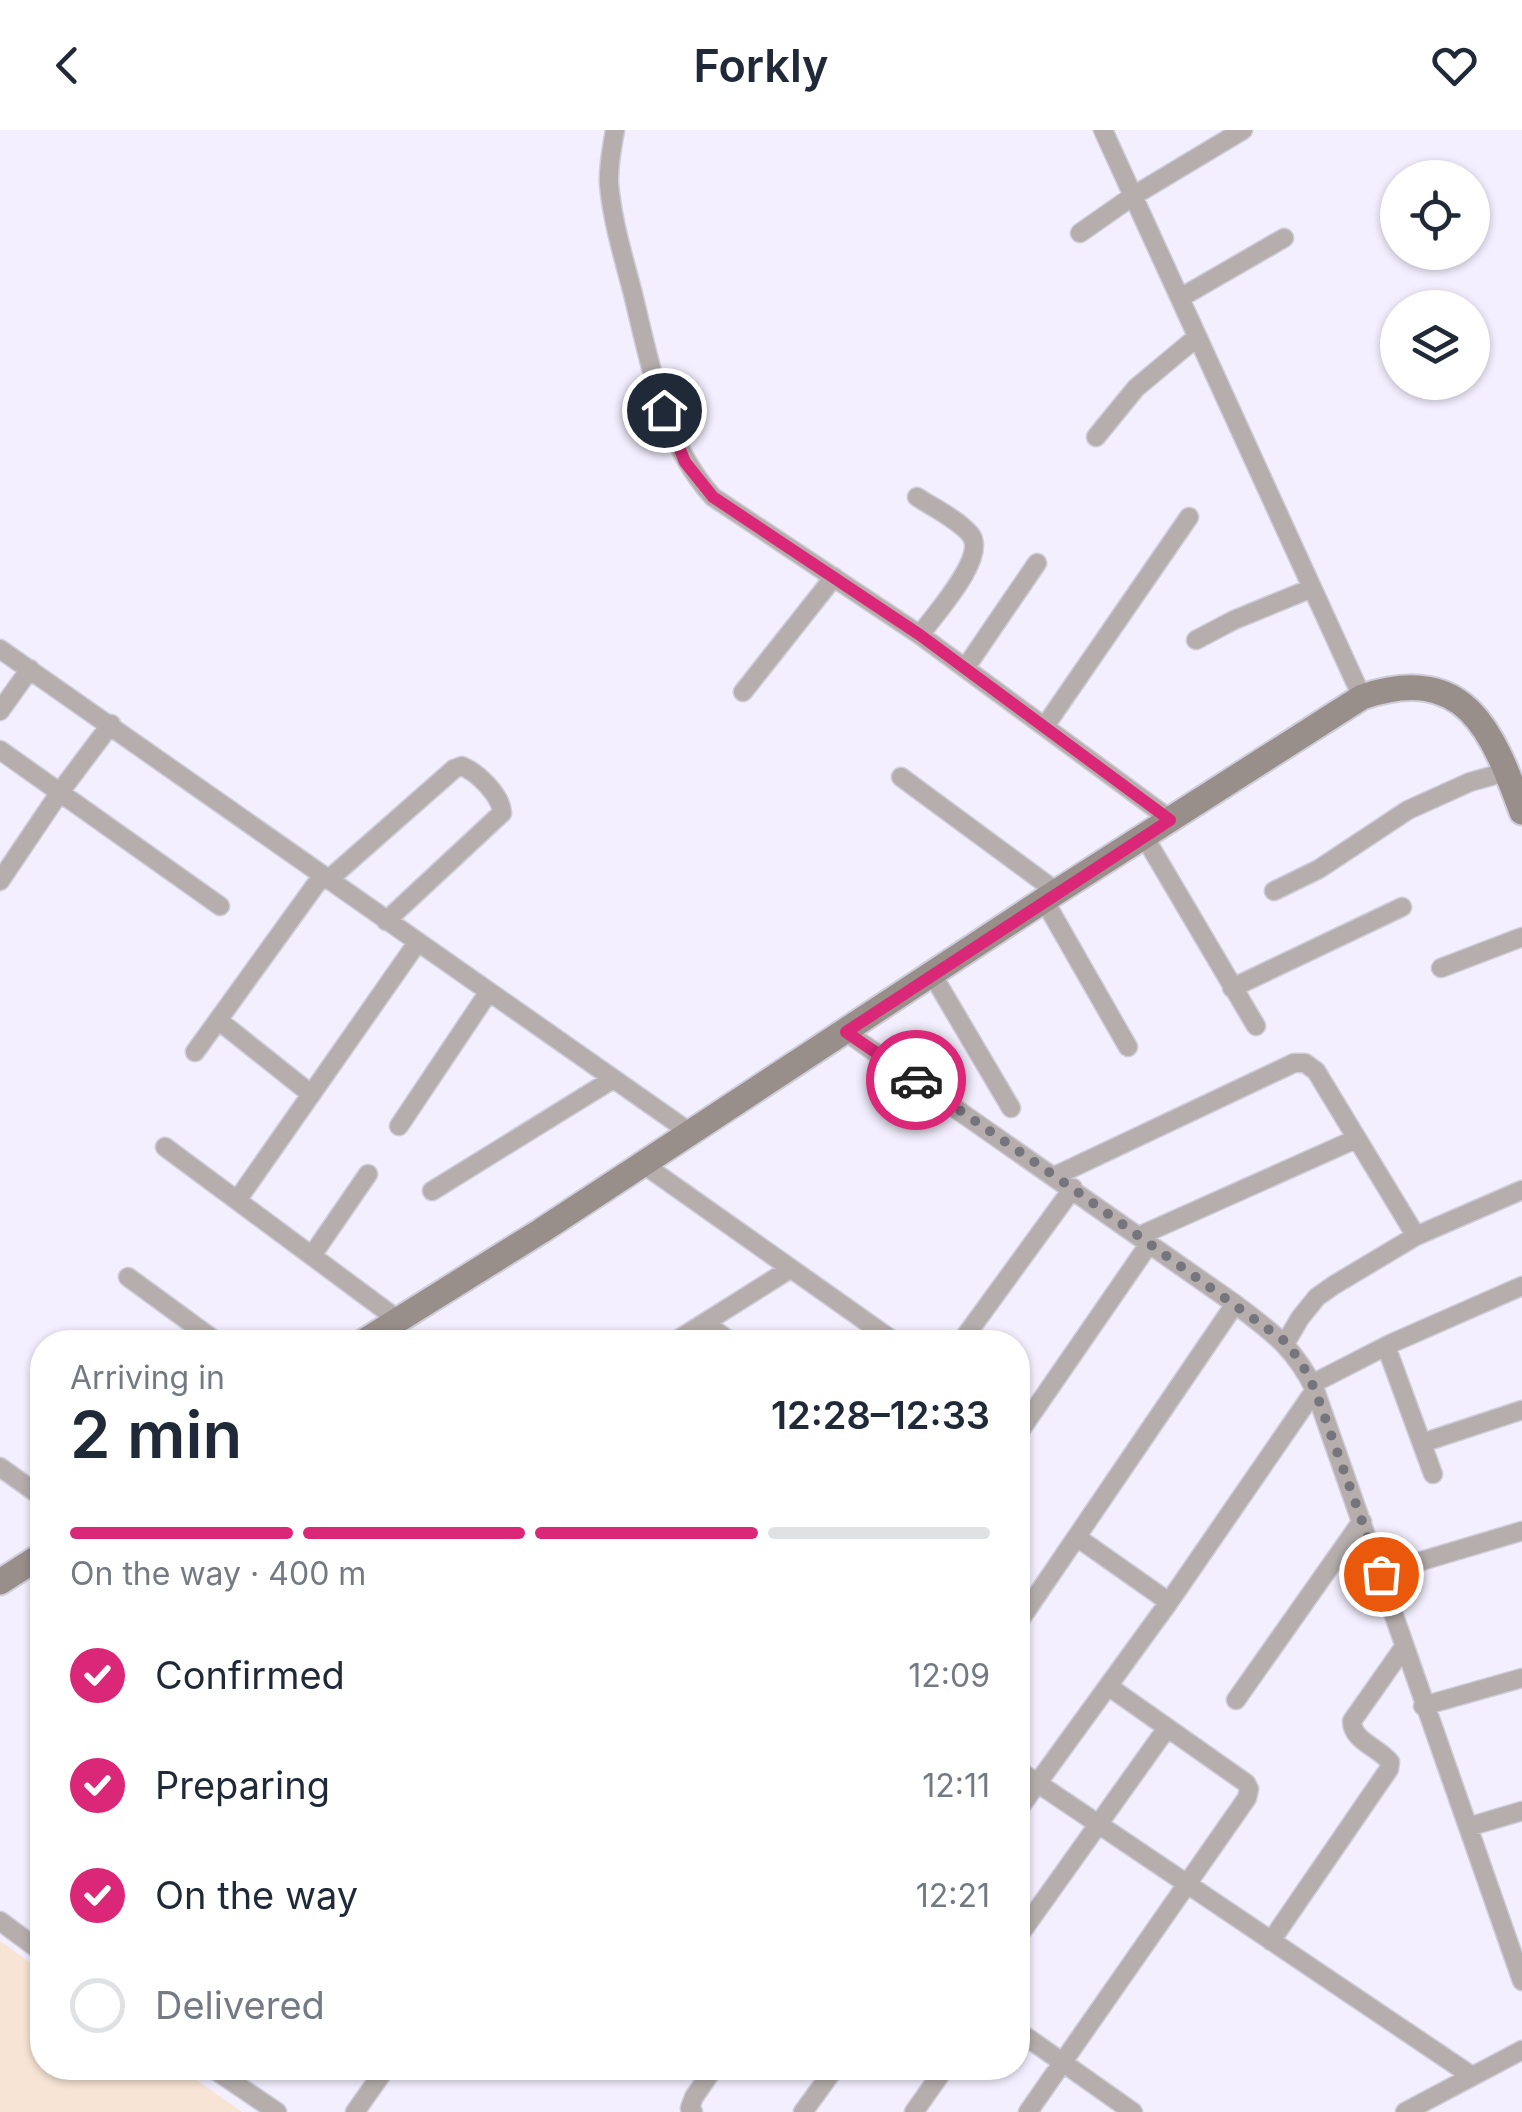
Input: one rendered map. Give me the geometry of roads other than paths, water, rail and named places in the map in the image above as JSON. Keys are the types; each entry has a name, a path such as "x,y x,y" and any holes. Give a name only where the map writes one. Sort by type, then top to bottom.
{"street":[{"path":"614,130 610,164 613,208 655,382 685,462 713,497 920,635 1170,820"},
{"path":"1103,130 1362,697"},
{"path":"1080,233 1133,196 1244,130"},
{"path":"1180,298 1284,238"},
{"path":"1096,437 1136,388 1198,337"},
{"path":"918,497 968,532 976,552 920,635"},
{"path":"1045,726 1189,517"},
{"path":"966,668 1037,563"},
{"path":"743,692 834,577"},
{"path":"1196,640 1312,588"},
{"path":"0,648 691,1133"},
{"path":"0,711 30,669"},
{"path":"381,1330 541,1232 1050,896 1362,697 1409,687 1441,692 1468,708 1482,721 1522,812"},
{"path":"0,880 111,724"},
{"path":"0,750 220,906"},
{"path":"195,1052 325,878 454,769 462,766 470,770 499,800 502,812 386,921"},
{"path":"1274,890 1318,869 1408,810 1470,782 1506,772"},
{"path":"901,777 1050,896 1128,1047"},
{"path":"1144,836 1256,1026"},
{"path":"1232,988 1402,907"},
{"path":"1441,968 1522,937"},
{"path":"238,1198 417,943"},
{"path":"932,974 1010,1108"},
{"path":"399,1126 488,994"},
{"path":"218,1020 311,1094"},
{"path":"846,1032 1056,1176 1286,1342 1313,1387 1520,1968"},
{"path":"1056,1176 1294,1063 1306,1062 1316,1070 1416,1236"},
{"path":"432,1191 613,1079"},
{"path":"1030,1416 1144,1240 1356,1139"},
{"path":"165,1147 397,1319"},
{"path":"643,1164 878,1330"},
{"path":"313,1254 368,1174"},
{"path":"970,1330 1072,1188"},
{"path":"1286,1342 1318,1297 1416,1236 1522,1190"},
{"path":"694,1330 790,1269"},
{"path":"128,1276 201,1330"},
{"path":"1030,1793 1169,1602 1313,1387 1386,1346 1522,1286"},
{"path":"1030,1607 1235,1304"},
{"path":"705,1323 715,1330"},
{"path":"1386,1346 1434,1474"},
{"path":"1422,1443 1522,1410"},
{"path":"0,1467 30,1488"},
{"path":"1236,1700 1362,1521"},
{"path":"1381,1574 1522,1531"},
{"path":"1078,1538 1169,1602"},
{"path":"0,1582 30,1562"},
{"path":"1272,1941 1389,1769 1390,1762 1385,1756 1355,1734 1352,1721 1404,1647"},
{"path":"1424,1706 1522,1678"},
{"path":"1028,2112 1250,1789 1108,1686"},
{"path":"1030,1921 1167,1728"},
{"path":"1030,1779 1472,2076"},
{"path":"1468,1828 1522,1810"},
{"path":"0,1921 30,1942"},
{"path":"1030,2040 1132,2112"},
{"path":"1405,2112 1522,2050"},
{"path":"229,2080 276,2112"},
{"path":"355,2112 378,2080"},
{"path":"693,2112 690,2108 694,2096 705,2080"},
{"path":"803,2112 826,2080"},
{"path":"914,2112 937,2080"}]}
